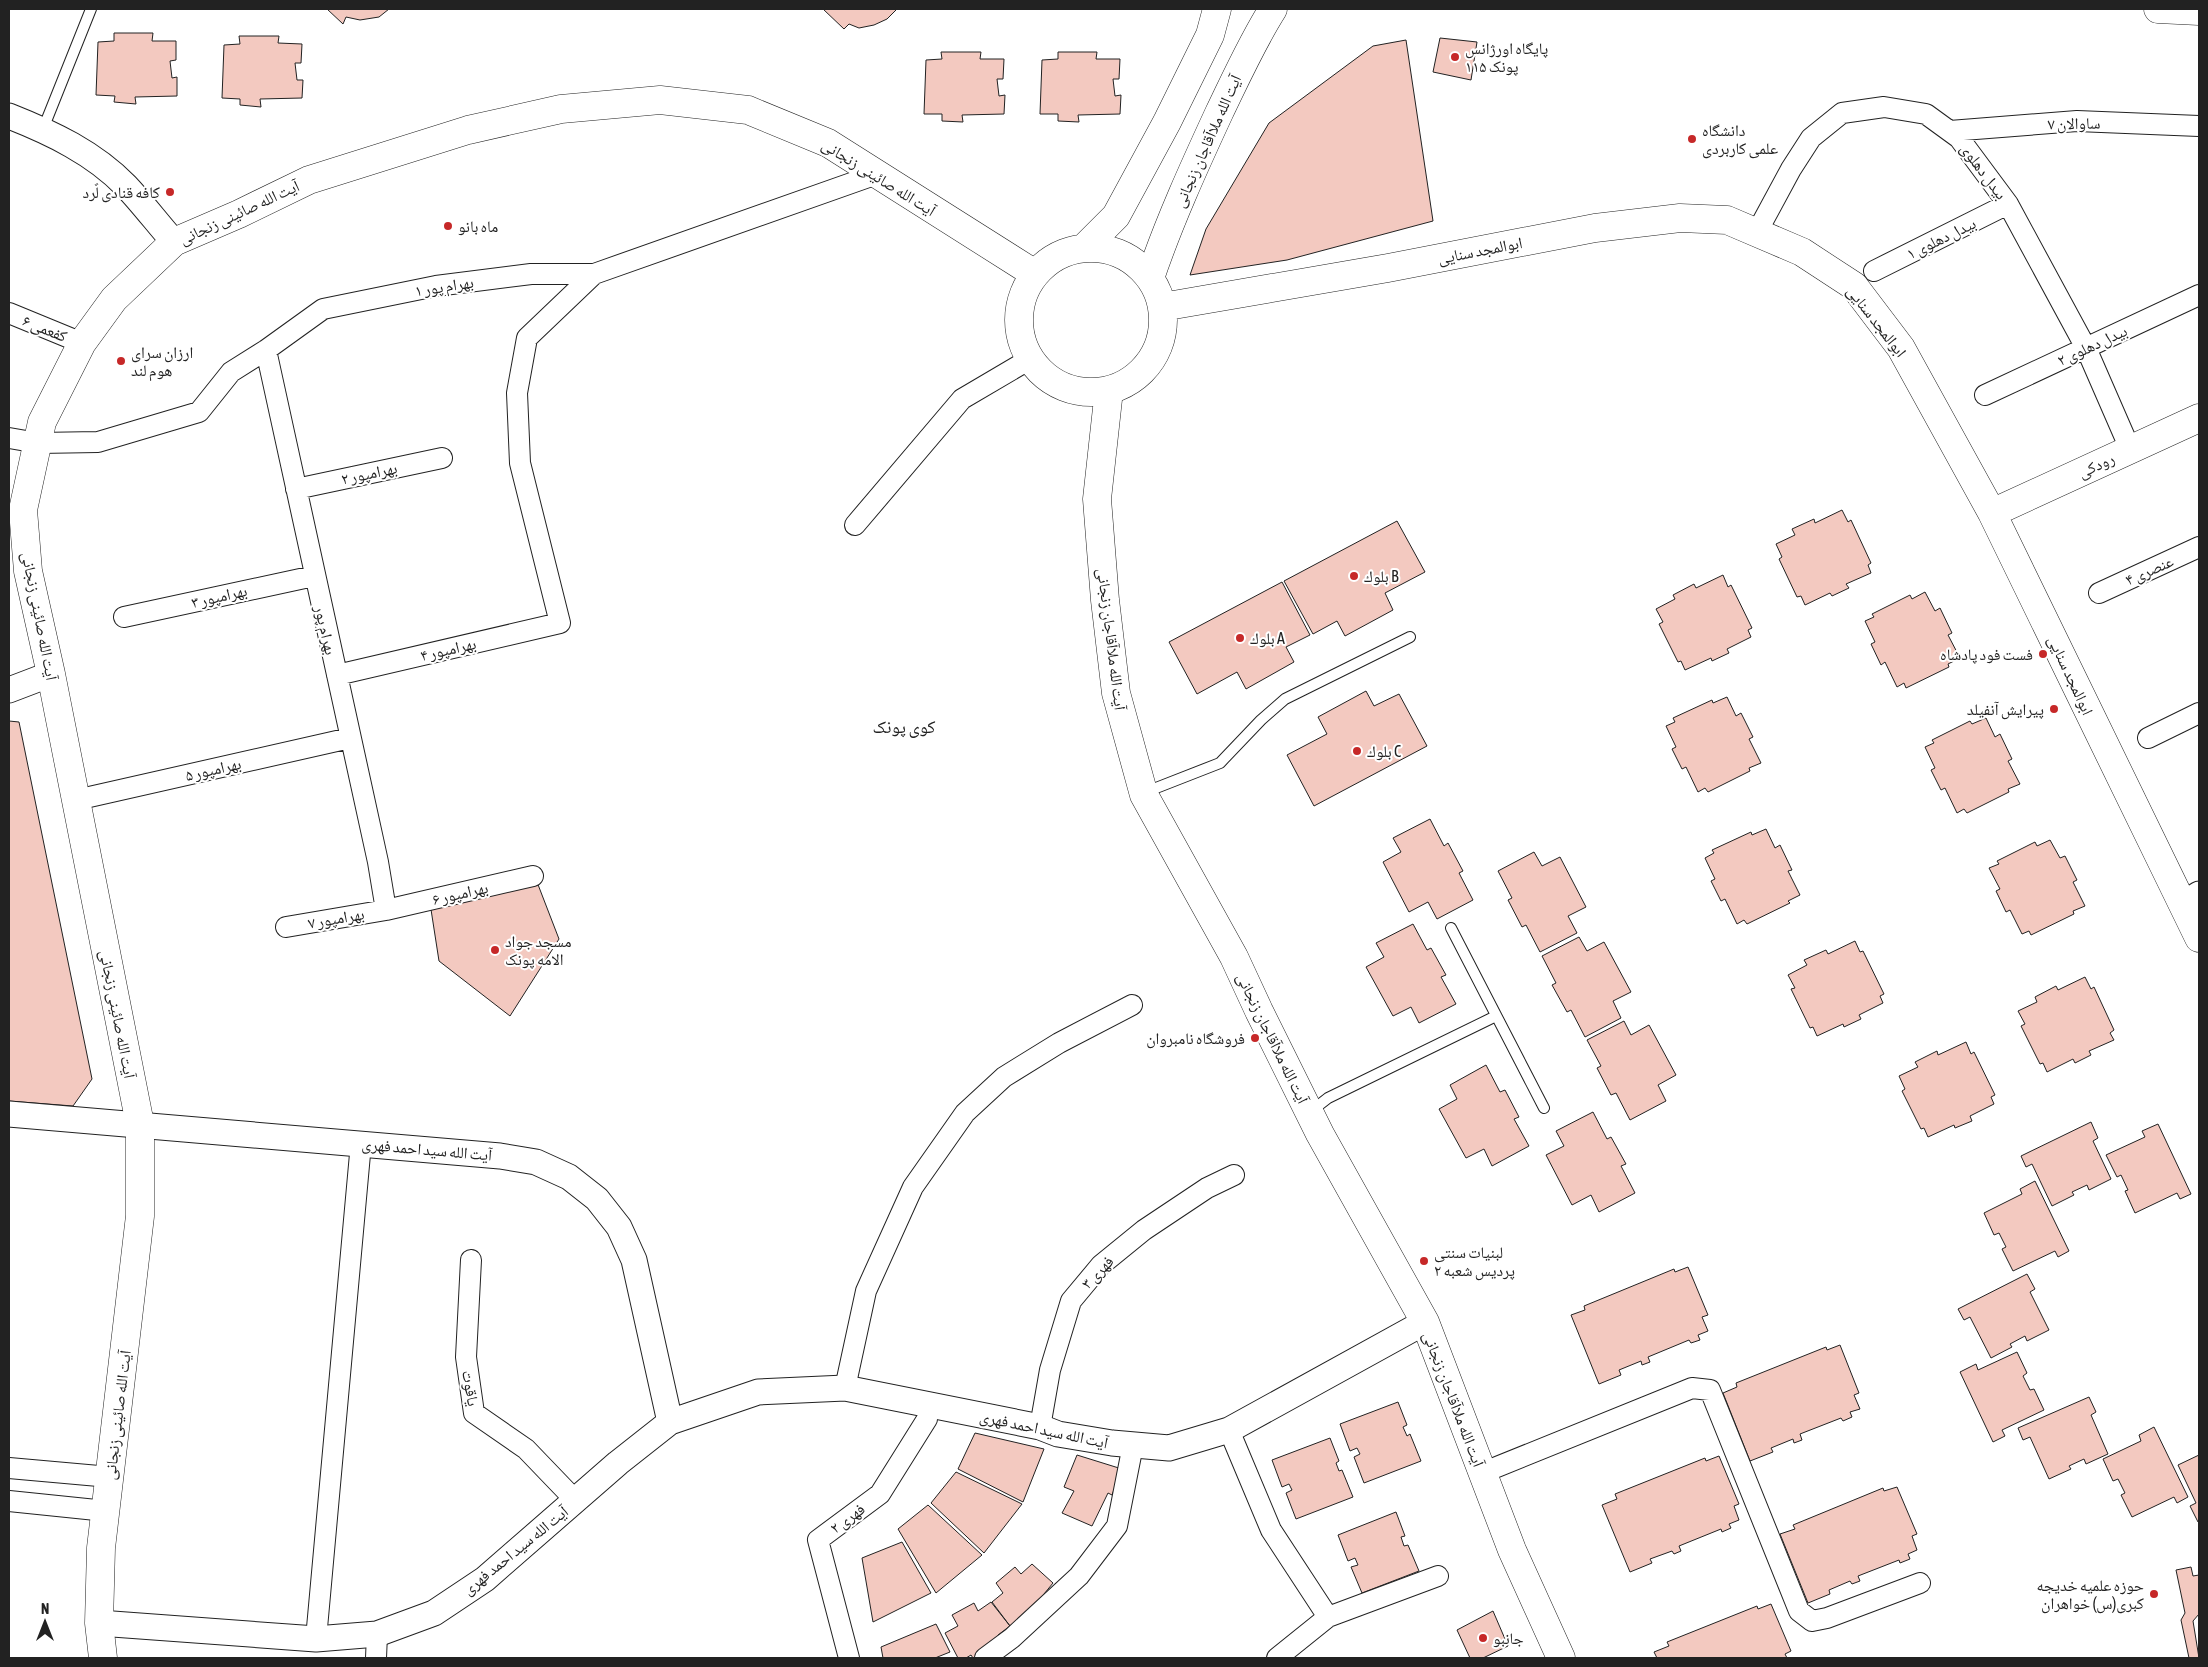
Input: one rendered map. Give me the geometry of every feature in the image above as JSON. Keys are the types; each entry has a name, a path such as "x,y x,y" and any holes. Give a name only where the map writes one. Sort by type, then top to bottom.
{"main road":[{"path":"1084,248 1116,216 1167,122 1210,35 1218,9"},
{"name":"آیت الله ملاآقاجان زنجانی","path":"1150,278 1164,237 1214,124 1255,37 1273,9"},
{"path":"2158,9 2199,11"},
{"name":"آیت الله صائینی زنجانی","path":"103,1658 99,1623 102,1548 140,1216 140,1124 51,674 28,571 23,510 42,422 82,342 114,299 174,242 239,214 309,180 468,130 561,109 660,100 748,110 828,143 1035,274"},
{"name":"ابوالمجد سنایی","path":"1162,307 1388,268 1595,228 1680,218 1727,220 1802,252 1854,286 1901,348 1992,513 2191,899 2199,938"},
{"path":"1084,248 1103,249 1121,254 1137,264 1150,278 1158,292 1162,307 1164,325 1160,342 1152,359 1141,373 1126,383 1110,390 1079,392 1051,381 1030,359 1022,343 1019,316 1025,289 1035,274 1049,261 1065,253 1084,248"},
{"name":"آیت الله ملاآقاجان زنجانی","path":"1110,390 1097,499 1105,600 1116,693 1144,795 1234,957 1258,1011 1310,1112 1425,1322 1512,1550 1561,1658"},
{"name":"رودکی","path":"1992,513 2130,448 2199,418"}],"street":[{"name":"بیدل دهلوی","path":"1757,232 1811,138 1842,113 1884,107 1926,114 1959,138 2008,204 2086,348 2130,448"},
{"path":"9,116 43,129 82,151 126,186 174,242"},
{"name":"ساوالان ۷","path":"1950,131 2077,121 2199,126"},
{"name":"بهرام پور ۱","path":"9,438 38,442 98,442 199,412 231,372 266,350 323,309 436,286 512,276 531,274 594,274 877,174"},
{"name":"بیدل دهلوی ۱","path":"1874,271 2008,204"},
{"name":"بهرامپور ۴","path":"337,675 560,624 520,463 517,393 527,338 594,274"},
{"name":"بیدل دهلوی ۲","path":"1985,395 2199,295"},
{"name":"کفعمی ۶","path":"9,313 82,342"},
{"name":"بهرام پور","path":"266,350 386,910"},
{"path":"855,525 962,400 1030,359"},
{"name":"بهرامپور ۲","path":"296,489 442,458"},
{"name":"عنصری ۴","path":"2099,593 2199,547"},
{"name":"بهرامپور ۳","path":"124,618 314,576"},
{"path":"9,690 51,674"},
{"path":"2148,738 2199,713"},
{"name":"بهرامپور ۵","path":"76,800 350,738"},
{"name":"بهرامپور ۶","path":"386,910 533,876"},
{"name":"بهرامپور ۷","path":"286,926 386,910"},
{"path":"845,1388 866,1291 913,1187 965,1113 1004,1078 1059,1043 1132,1005"},
{"name":"آیت الله سید احمد فهری","path":"9,1114 500,1156 536,1162 569,1177 597,1199 619,1227 634,1260 670,1422"},
{"path":"316,1639 361,1143"},
{"name":"فهری ۳","path":"1040,1427 1050,1370 1070,1301 1101,1265 1144,1230 1207,1188 1234,1175"},
{"name":"یاقوت","path":"471,1260 466,1357 474,1413 526,1449 575,1500"},
{"name":"آیت الله سید احمد فهری","path":"99,1623 316,1639 377,1634 434,1613 485,1579 618,1463 670,1422 758,1392 845,1388 1040,1427 1058,1434 1133,1445 1169,1448 1229,1430 1425,1322"},
{"path":"1482,1473 1692,1388 1710,1390 1799,1611 1812,1621 1827,1618 1920,1583"},
{"name":"فهری ۲","path":"849,1658 818,1540 880,1494 928,1420"},
{"path":"1229,1430 1271,1530 1328,1616"},
{"path":"985,1658 1012,1638 1079,1576 1117,1526 1133,1445"},
{"path":"9,1468 110,1477"},
{"path":"9,1501 106,1511"},
{"path":"1277,1658 1328,1616 1438,1576"},
{"path":"376,1658 377,1634"}],"lane":[{"path":"43,129 91,9"},
{"path":"1144,795 1156,788 1220,763 1261,720 1285,699 1410,637"},
{"path":"1451,928 1544,1108"},
{"path":"1310,1112 1328,1098 1496,1016"}],"building":[{"path":"327,9 389,9 379,17 360,20 346,17 343,24"},
{"path":"823,9 897,9 887,19 874,25 859,28 849,24 844,29"},
{"path":"114,33 153,33 152,41 176,41 176,60 170,61 172,78 177,77 177,96 135,97 136,104 114,102 115,96 96,95 98,42 114,41"},
{"path":"239,36 279,36 278,43 302,44 301,63 295,63 297,80 303,80 302,98 260,99 261,107 240,105 240,99 222,98 224,45 240,44"},
{"name":"پایگاه اورژانس ۱۱۵ پونک","path":"1440,38 1477,42 1471,80 1433,72"},
{"path":"1406,40 1433,221 1287,260 1190,275 1206,229 1269,123 1373,46"},
{"path":"941,52 981,52 980,59 1004,59 1003,79 997,79 999,96 1005,95 1004,114 962,115 963,122 942,121 942,114 924,114 926,60 942,59"},
{"path":"1058,52 1097,52 1096,59 1120,59 1119,79 1113,79 1115,96 1121,95 1120,114 1078,115 1079,122 1058,121 1058,114 1040,114 1042,60 1058,59"},
{"path":"1842,510 1848,522 1851,520 1871,563 1868,565 1871,573 1846,584 1849,588 1832,596 1830,593 1805,605 1801,596 1797,597 1779,559 1782,557 1776,544 1795,535 1792,529 1814,519 1815,523"},
{"name":"بلوك B","path":"1397,521 1425,572 1385,593 1393,610 1345,636 1337,621 1313,634 1284,581"},
{"path":"1723,575 1728,587 1731,585 1752,628 1748,630 1751,637 1727,649 1729,653 1712,661 1711,658 1685,670 1681,661 1678,662 1659,624 1663,622 1656,609 1675,599 1673,595 1694,584 1696,588"},
{"name":"بلوك A","path":"1282,582 1310,635 1286,647 1294,662 1246,689 1237,672 1197,694 1169,642"},
{"path":"1925,592 1935,611 1940,608 1952,633 1948,635 1960,658 1948,664 1949,667 1906,688 1904,683 1897,687 1885,662 1881,665 1871,644 1875,642 1865,621 1874,617 1872,614 1910,595 1912,599"},
{"name":"بلوك C","path":"1366,691 1374,706 1399,694 1427,746 1314,806 1287,755 1327,734 1318,717"},
{"path":"1727,697 1736,716 1741,713 1753,737 1749,739 1761,763 1749,768 1750,771 1708,792 1705,788 1698,792 1686,767 1682,769 1672,749 1676,747 1666,726 1675,722 1673,718 1712,700 1713,703"},
{"path":"1986,718 1995,737 2000,734 2012,759 2008,761 2020,784 2008,789 2009,792 1967,813 1964,809 1957,813 1945,788 1941,790 1931,770 1935,768 1925,747 1934,743 1932,740 1970,721 1972,724"},
{"path":"9,721 19,722 92,1079 73,1106 9,1101"},
{"path":"1430,819 1444,846 1448,843 1463,871 1459,873 1473,900 1437,919 1428,902 1409,912 1383,862 1401,852 1393,838"},
{"path":"1766,829 1775,848 1780,845 1792,870 1788,871 1800,895 1788,901 1790,903 1747,924 1744,920 1737,924 1725,899 1721,901 1711,881 1715,879 1705,858 1714,853 1712,850 1751,832 1752,835"},
{"path":"2050,840 2060,858 2065,856 2077,880 2073,882 2085,906 2073,911 2074,914 2031,935 2029,931 2022,934 2010,910 2006,912 1996,891 2000,889 1989,868 1999,864 1997,861 2035,842 2037,846"},
{"path":"1534,852 1542,866 1560,857 1586,907 1568,916 1577,933 1540,952 1526,925 1522,927 1508,900 1512,898 1498,871"},
{"name":"مسجد جواد الامه پونک","path":"537,882 559,939 510,1016 439,961 430,903"},
{"path":"1413,924 1427,950 1431,948 1446,975 1441,977 1456,1004 1419,1023 1411,1007 1393,1016 1366,967 1384,957 1376,943"},
{"path":"1579,937 1587,951 1604,942 1631,992 1613,1001 1621,1018 1585,1037 1571,1010 1567,1012 1552,985 1556,983 1542,956"},
{"path":"1855,941 1860,952 1863,951 1884,994 1880,996 1883,1003 1859,1015 1861,1019 1844,1027 1843,1024 1817,1036 1813,1027 1810,1028 1791,989 1795,988 1788,975 1807,965 1804,960 1826,950 1828,954"},
{"path":"2085,977 2091,989 2094,987 2114,1030 2110,1033 2114,1040 2089,1051 2091,1055 2075,1063 2073,1059 2047,1072 2043,1063 2040,1064 2021,1026 2025,1024 2018,1011 2037,1002 2035,997 2056,986 2058,990"},
{"path":"1624,1021 1631,1035 1649,1025 1676,1075 1658,1085 1666,1101 1630,1120 1616,1093 1611,1095 1597,1068 1601,1066 1587,1040"},
{"path":"1966,1042 1971,1054 1974,1052 1995,1095 1991,1097 1994,1104 1970,1116 1972,1121 1955,1128 1954,1125 1928,1137 1924,1128 1921,1129 1902,1091 1905,1089 1899,1076 1918,1067 1915,1062 1937,1051 1938,1055"},
{"path":"1486,1065 1500,1092 1505,1090 1519,1117 1514,1119 1529,1146 1492,1166 1484,1149 1466,1158 1439,1109 1457,1099 1450,1085"},
{"path":"1593,1112 1607,1139 1611,1137 1626,1164 1621,1166 1635,1193 1599,1212 1591,1195 1572,1205 1546,1155 1564,1146 1556,1131"},
{"path":"2091,1122 2098,1138 2093,1141 2111,1179 2089,1190 2087,1185 2072,1192 2074,1195 2052,1206 2032,1164 2026,1167 2021,1156"},
{"path":"2158,1124 2191,1194 2180,1199 2177,1193 2135,1213 2125,1191 2128,1190 2121,1175 2117,1177 2106,1155 2145,1137 2142,1131"},
{"path":"2035,1181 2069,1251 2058,1257 2055,1251 2013,1271 2002,1249 2006,1247 1999,1233 1994,1235 1984,1213 2022,1194 2020,1189"},
{"path":"1688,1267 1708,1315 1702,1317 1708,1331 1698,1335 1700,1340 1691,1343 1689,1340 1648,1357 1650,1362 1642,1365 1641,1361 1619,1370 1621,1375 1599,1384 1571,1315 1585,1310 1584,1306 1674,1269 1675,1272"},
{"path":"2027,1274 2035,1289 2030,1292 2049,1330 2027,1341 2025,1336 2010,1344 2012,1347 1991,1358 1970,1317 1964,1320 1958,1309"},
{"path":"1840,1345 1859,1393 1854,1395 1860,1409 1850,1412 1852,1417 1843,1421 1841,1418 1800,1434 1802,1440 1794,1443 1793,1439 1771,1448 1773,1452 1750,1461 1723,1393 1737,1387 1736,1383 1826,1347 1827,1350"},
{"path":"2017,1352 2027,1373 2023,1376 2030,1390 2034,1389 2044,1410 2002,1430 2005,1436 1993,1442 1960,1372 1976,1364 1978,1370"},
{"path":"2089,1397 2096,1412 2091,1415 2108,1454 2086,1464 2084,1459 2069,1466 2071,1469 2049,1479 2030,1437 2023,1440 2018,1428"},
{"path":"1398,1402 1407,1425 1403,1427 1407,1436 1410,1434 1421,1461 1364,1483 1354,1457 1360,1454 1357,1448 1350,1451 1340,1424"},
{"path":"2154,1427 2188,1497 2177,1503 2174,1497 2132,1517 2121,1495 2125,1493 2118,1479 2113,1481 2103,1459 2141,1441 2139,1435"},
{"path":"975,1433 1044,1449 1023,1502 958,1469"},
{"path":"1330,1438 1339,1461 1336,1463 1339,1471 1342,1470 1353,1497 1296,1519 1286,1493 1292,1490 1289,1484 1282,1487 1272,1460"},
{"path":"1077,1455 1122,1469 1112,1495 1108,1493 1092,1526 1062,1513 1074,1491 1064,1487"},
{"path":"2199,1455 2198,1522 2190,1506 2196,1503 2178,1465"},
{"path":"1719,1456 1739,1504 1734,1506 1739,1520 1729,1524 1731,1528 1722,1532 1721,1529 1679,1546 1681,1551 1674,1554 1672,1551 1650,1559 1652,1563 1630,1572 1602,1505 1617,1499 1615,1494 1705,1458 1706,1461"},
{"path":"956,1472 1022,1504 984,1553 931,1503"},
{"path":"1897,1487 1917,1534 1912,1536 1917,1550 1908,1554 1910,1559 1900,1563 1899,1560 1858,1576 1860,1581 1852,1584 1850,1581 1829,1590 1830,1594 1808,1603 1780,1534 1795,1529 1793,1525 1883,1488 1884,1491"},
{"path":"928,1505 982,1555 936,1593 898,1529"},
{"path":"1396,1512 1405,1536 1401,1537 1404,1546 1408,1545 1419,1571 1362,1593 1351,1567 1358,1565 1355,1558 1348,1561 1338,1535"},
{"path":"902,1542 931,1593 873,1622 862,1558"},
{"path":"1032,1564 1053,1583 1044,1594 1052,1604 1010,1626 992,1602 1003,1593 996,1583 1015,1567 1021,1574"},
{"path":"2191,1567 2193,1576 2199,1575 2199,1614 2193,1621 2199,1658 2189,1658 2181,1620 2185,1613 2176,1570"},
{"path":"991,1602 1010,1626 998,1635 1004,1646 984,1658 973,1658 971,1655 966,1658 958,1658 945,1633 958,1626 952,1615 974,1603 978,1611"},
{"path":"1771,1604 1791,1651 1785,1654 1787,1658 1657,1658 1654,1652 1669,1646 1667,1642 1757,1606 1758,1609"},
{"name":"جانبو","path":"1493,1611 1508,1646 1483,1658 1470,1658 1457,1630"},
{"path":"936,1624 950,1652 935,1658 883,1658 881,1647"}],"place":[{"name":"پایگاه اورژانس ۱۱۵ پونک","path":"1455,57"},
{"name":"دانشگاه علمی کاربردی","path":"1692,139"},
{"name":"کافه قنادی لٌرد","path":"170,192"},
{"name":"ماه بانو","path":"448,226"},
{"name":"ارزان سرای هوم لند","path":"121,361"},
{"name":"بلوك B","path":"1354,576"},
{"name":"بلوك A","path":"1240,638"},
{"name":"فست فود پادشاه","path":"2043,654"},
{"name":"پیرایش آنفیلد","path":"2054,709"},
{"name":"بلوك C","path":"1357,751"},
{"name":"مسجد جواد الامه پونک","path":"495,950"},
{"name":"فروشگاه نامبروان","path":"1255,1038"},
{"name":"لبنیات سنتی پردیس شعبه ۲","path":"1424,1261"},
{"name":"حوزه علمیه خدیجه کبری(س) خواهران","path":"2154,1594"},
{"name":"جانبو","path":"1483,1638"}],"district":[{"name":"کوی پونک","path":"904,726"}]}
